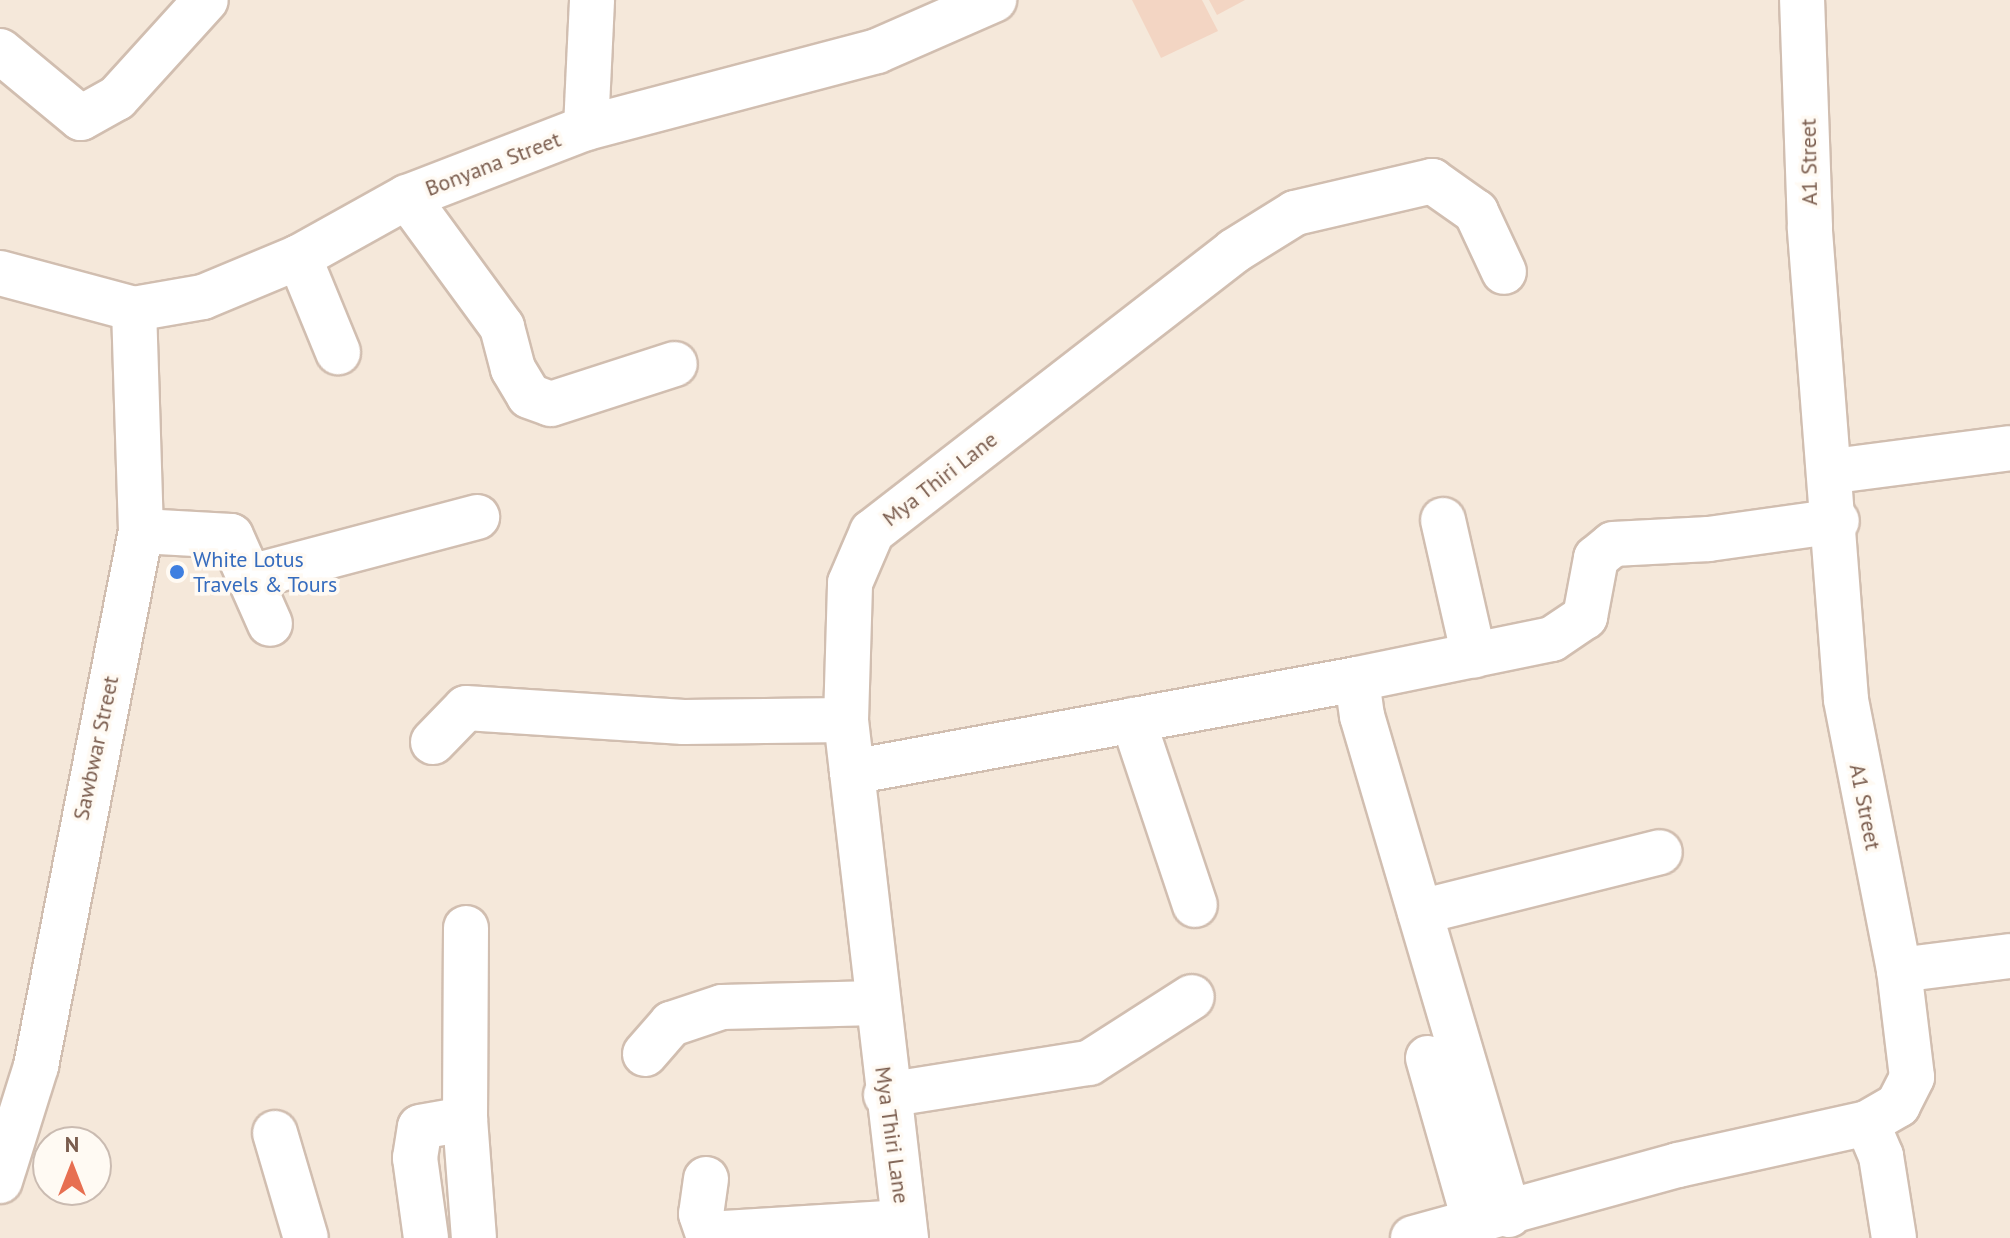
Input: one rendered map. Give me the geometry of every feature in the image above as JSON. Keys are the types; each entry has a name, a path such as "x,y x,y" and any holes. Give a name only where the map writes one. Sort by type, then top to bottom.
{"street":[{"path":"0,51 81,118 117,98 206,0"},
{"path":"586,128 592,0"},
{"name":"Bonyana Street","path":"0,273 134,309 203,297 299,257 407,197 586,128 877,51 994,0"},
{"name":"A1 Street","path":"1413,1238 1492,1219 1678,1165 1867,1123 1898,1105 1912,1077 1899,970 1846,699 1834,471 1810,227 1802,0"},
{"name":"Mya Thiri Lane","path":"905,1230 886,1095 846,720 850,583 872,532 1234,251 1295,213 1432,181 1476,212 1504,272"},
{"path":"407,197 502,327 513,369 529,396 551,404 675,364"},
{"path":"299,257 338,352"},
{"name":"Sawbwar Street","path":"0,1181 36,1066 141,531 134,309"},
{"path":"1834,471 2010,448"},
{"path":"250,577 477,517"},
{"path":"1443,520 1474,656"},
{"path":"852,772 1357,679 1552,639 1585,617 1596,558 1613,544 1709,539 1837,521"},
{"path":"141,531 231,536 270,624"},
{"path":"1357,679 1420,912 1492,1219"},
{"path":"433,742 466,708 684,722 846,720"},
{"path":"1133,720 1195,905"},
{"path":"1420,912 1660,852"},
{"path":"466,928 465,1119 474,1238"},
{"path":"1899,970 2010,956"},
{"path":"886,1095 1089,1063 1192,997"},
{"path":"645,1054 671,1024 722,1007 876,1003"},
{"path":"1428,1058 1492,1219"},
{"path":"426,1238 415,1158 420,1127 465,1119"},
{"path":"1867,1123 1881,1156 1894,1238"},
{"path":"275,1133 306,1238"},
{"path":"706,1179 701,1214 708,1234 905,1230"}],"shaded area":[{"path":"0,0 2010,0 2010,1238 0,1238"}],"building":[{"path":"1132,0 1202,0 1218,31 1161,58"},
{"path":"1209,0 1245,0 1217,15"}],"place":[{"name":"White Lotus Travels & Tours","path":"177,572"}]}
